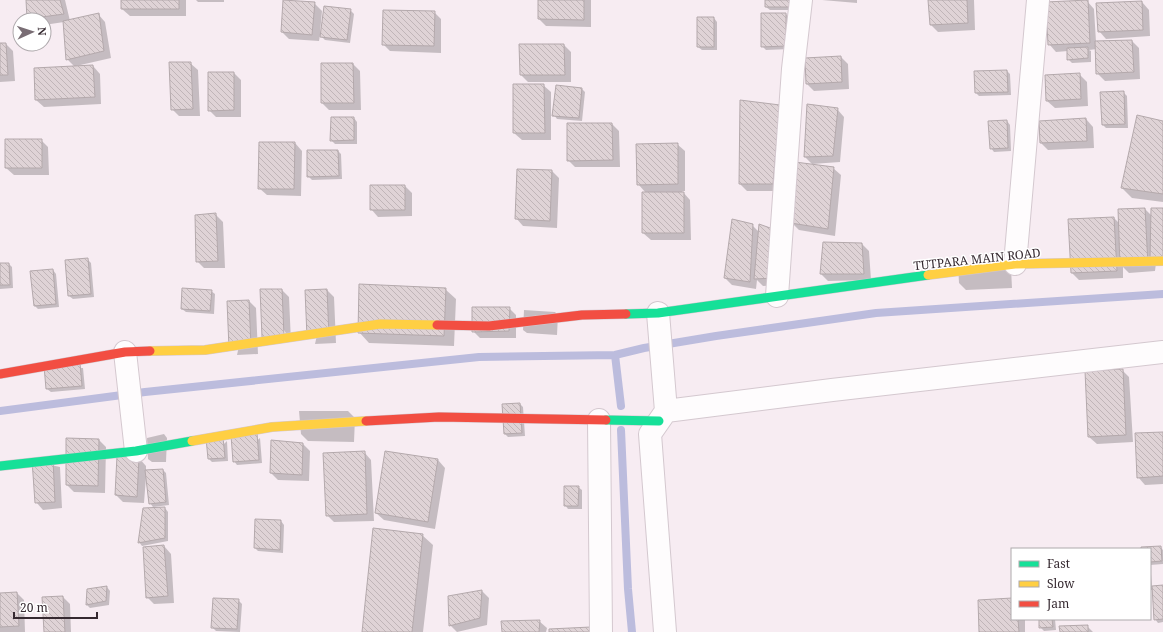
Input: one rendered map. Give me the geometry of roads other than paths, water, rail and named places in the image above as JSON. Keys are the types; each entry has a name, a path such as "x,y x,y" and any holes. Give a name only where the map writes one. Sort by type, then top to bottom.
{"street":[{"path":"777,296 793,69 800,0"},
{"path":"1015,264 1038,0"},
{"name":"TUTPARA MAIN ROAD","path":"0,374 125,352 205,350 380,324 489,326 582,315 658,313 866,283 1015,264 1163,261"},
{"path":"658,313 662,416 650,434 665,632"},
{"path":"125,352 136,451"},
{"path":"0,466 136,451 272,427 439,417 599,420 662,416 832,390 1163,352"},
{"path":"599,420 601,632"}],"waterway":[{"path":"0,411 145,392 479,357 615,355 644,348 716,336 876,313 1163,294"},
{"path":"615,355 621,406"},
{"path":"621,430 628,589 632,632"}]}
